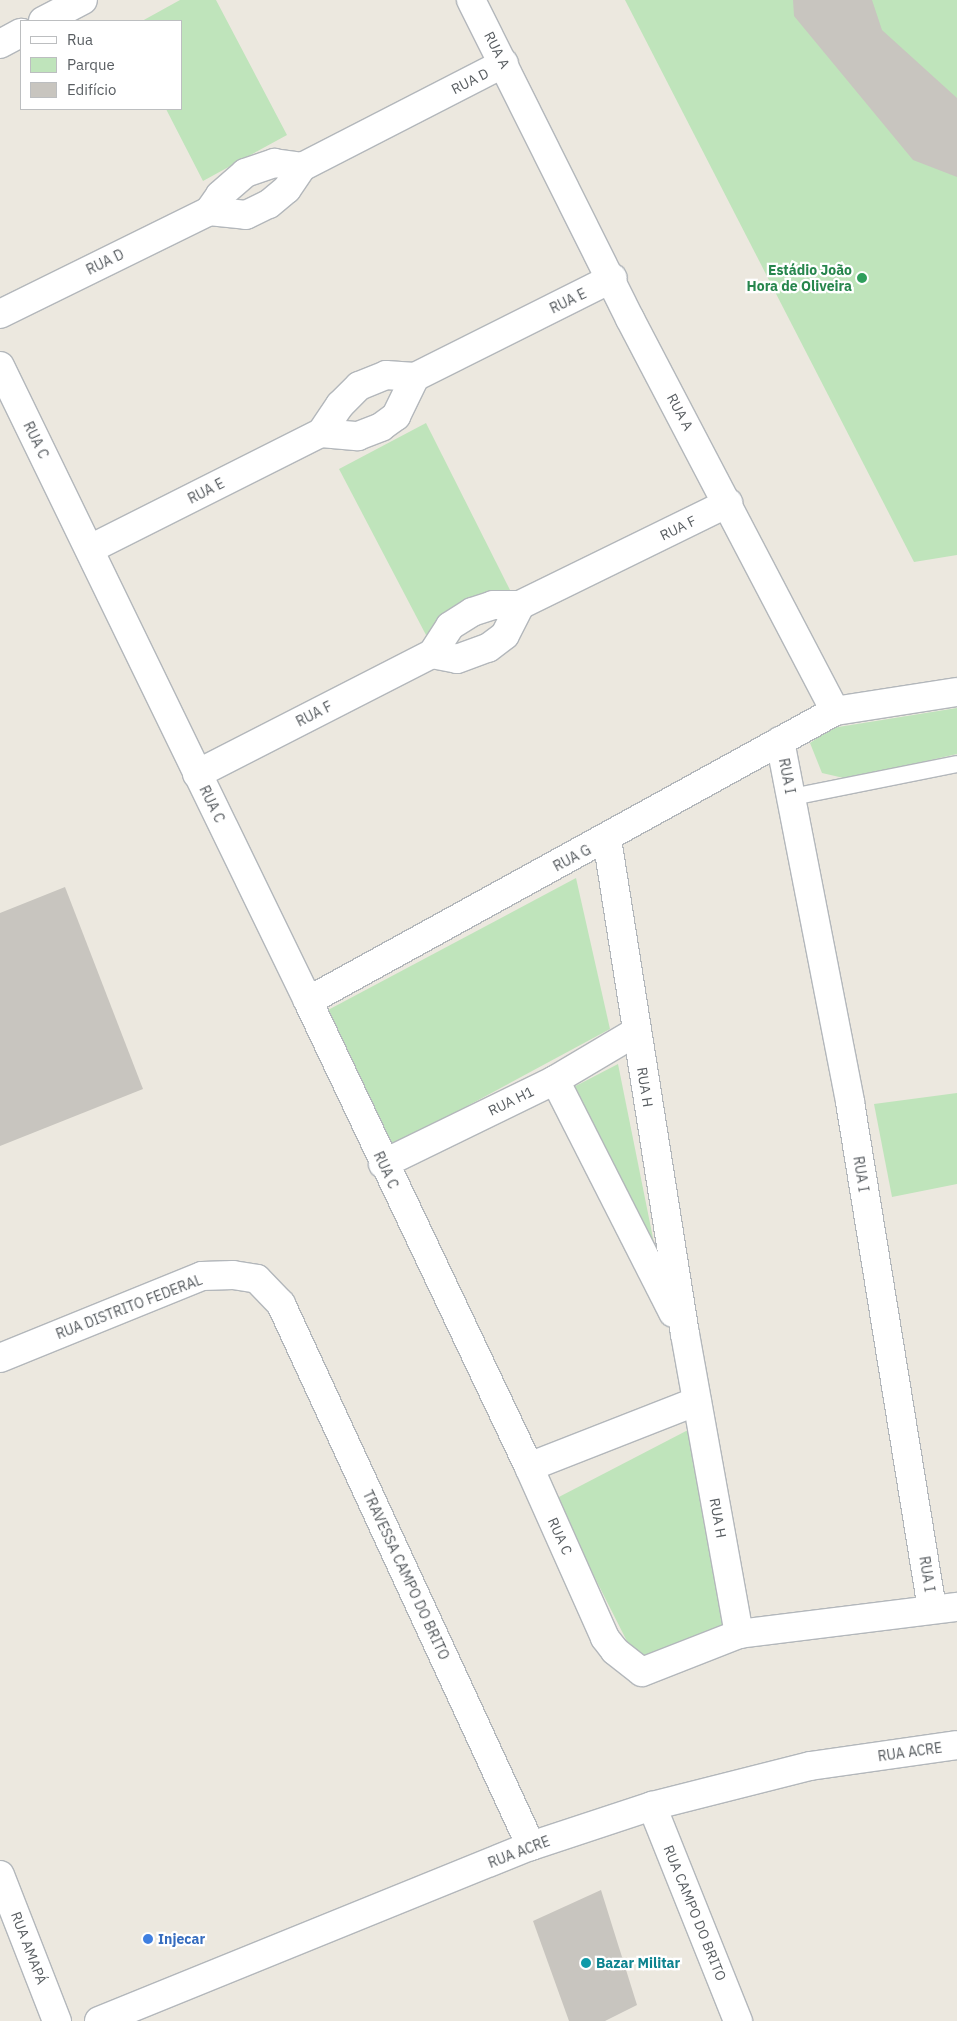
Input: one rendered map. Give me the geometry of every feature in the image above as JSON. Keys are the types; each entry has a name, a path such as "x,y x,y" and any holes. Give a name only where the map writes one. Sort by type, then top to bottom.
{"street":[{"path":"43,13 83,0"},
{"name":"RUA A","path":"472,0 613,278 630,319 835,711"},
{"path":"0,44 20,34"},
{"name":"RUA D","path":"0,314 210,211 246,215 269,204 287,189 302,167 504,63"},
{"name":"RUA D","path":"210,211 220,194 245,173 274,163 302,167"},
{"name":"RUA E","path":"90,549 321,433 340,405 359,386 386,375 415,377 613,278"},
{"name":"RUA C","path":"0,366 308,1002 383,1164 529,1467 605,1638 625,1662 642,1672 739,1634 945,1608"},
{"path":"321,433 358,436 382,426 396,416 407,400 415,377"},
{"name":"RUA F","path":"197,774 432,654 450,626 472,612 493,605 520,605 728,504"},
{"path":"432,654 457,660 488,648 505,636 520,605"},
{"path":"835,711 957,692"},
{"name":"RUA G","path":"308,1002 607,839 835,711"},
{"name":"RUA I","path":"780,741 945,1608"},
{"name":"RUA H","path":"607,839 684,1334 739,1634"},
{"name":"RUA H1","path":"383,1164 555,1080 636,1032"},
{"name":"RUA H","path":"555,1080 684,1334"},
{"name":"RUA DISTRITO FEDERAL","path":"0,1358 202,1276 233,1275 257,1279 281,1304"},
{"name":"TRAVESSA CAMPO DO BRITO","path":"281,1304 531,1846"},
{"path":"529,1467 696,1401"},
{"name":"RUA ACRE","path":"99,2021 531,1846 652,1806 810,1766 957,1745"},
{"name":"RUA CAMPO DO BRITO","path":"652,1806 738,2021"},
{"name":"RUA AMAPÁ","path":"0,1875 58,2021"}],"lane":[{"path":"792,798 957,764"}],"green space":[{"path":"180,0 216,0 287,135 203,181 167,110 182,110 182,20 144,20"},
{"name":"Estádio João Hora de Oliveira","path":"625,0 957,0 957,555 914,562"},
{"path":"426,423 510,590 426,635 339,469"},
{"path":"957,708 957,754 848,779 822,773 810,743 832,728"},
{"path":"576,878 610,1029 391,1147 328,1010"},
{"path":"618,1064 659,1268 566,1091"},
{"path":"957,1093 957,1184 892,1197 874,1104"},
{"path":"688,1430 729,1630 640,1667 555,1499"}],"building":[{"path":"793,0 872,0 882,30 957,98 957,177 913,160 794,16"},
{"path":"65,887 143,1089 0,1146 0,913"},
{"name":"Bazar Militar","path":"601,1890 637,2005 605,2021 569,2021 533,1921"}],"place":[{"name":"Estádio João Hora de Oliveira","path":"862,278"},
{"name":"Injecar","path":"148,1939"},
{"name":"Bazar Militar","path":"586,1963"}]}
